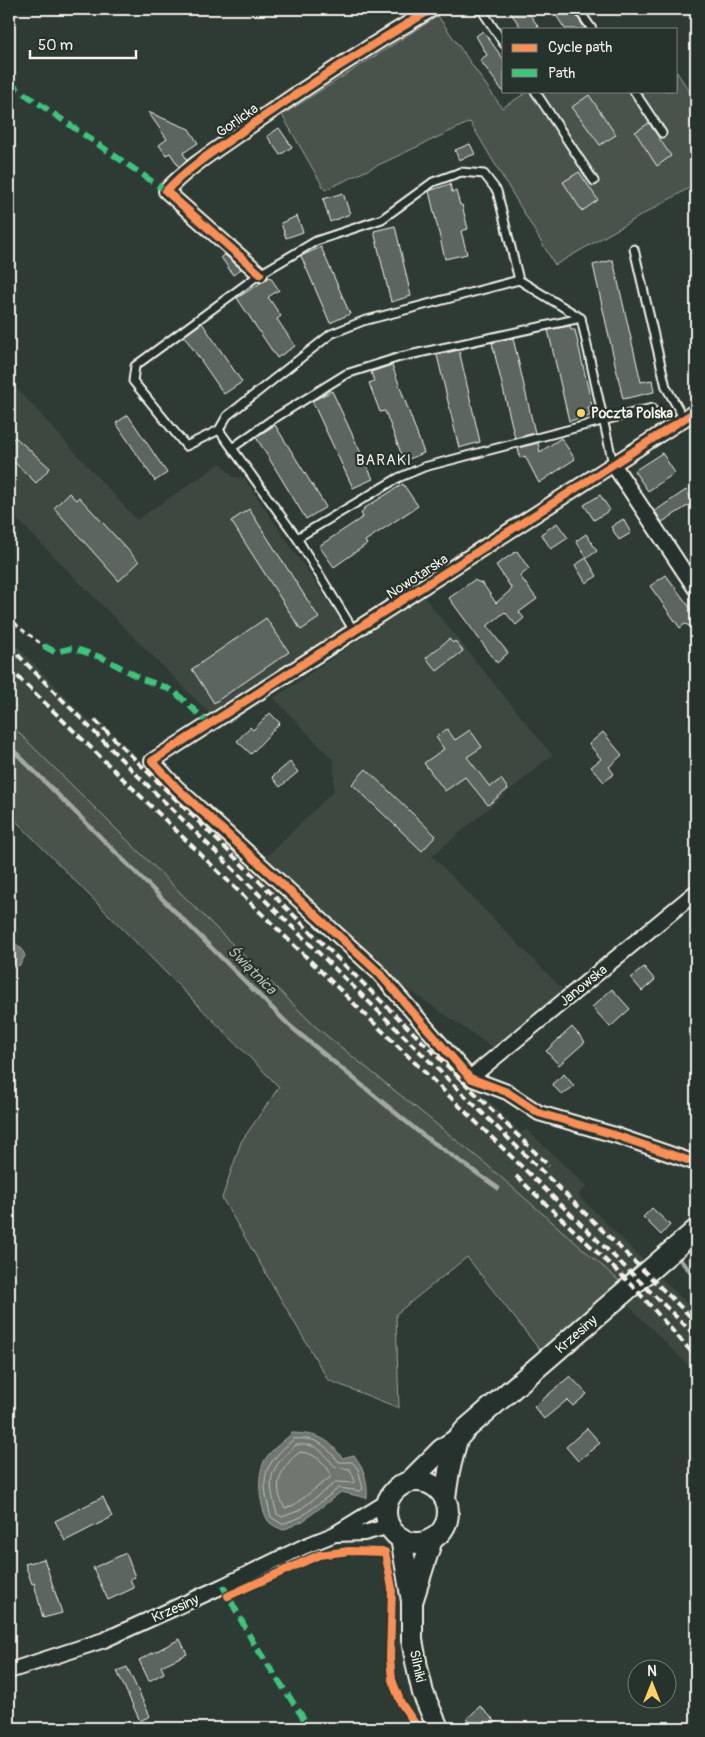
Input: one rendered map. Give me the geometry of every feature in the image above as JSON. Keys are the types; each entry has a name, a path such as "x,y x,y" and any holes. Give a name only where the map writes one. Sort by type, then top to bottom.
{"street":[{"name":"Gorlicka","path":"260,274 166,191 195,165 287,100 358,53 432,9"},
{"name":"Nowotarska","path":"470,1078 378,972 177,788 152,762 696,411"},
{"path":"614,464 695,588"},
{"name":"Janowska","path":"470,1078 696,892"},
{"path":"470,1078 507,1092 539,1113 615,1135 696,1162"},
{"name":"Krzesiny","path":"410,1481 440,1450 457,1439 696,1230"},
{"path":"445,1497 457,1439"},
{"path":"410,1481 427,1481 440,1490 445,1497 448,1505 448,1521 444,1528 432,1539 416,1543 395,1532 386,1510 387,1502 396,1488 410,1481"},
{"name":"Krzesiny","path":"9,1671 104,1640 335,1534 387,1502"},
{"name":"Krzesiny","path":"335,1534 395,1532"},
{"name":"Silniki","path":"395,1532 412,1601 412,1640 417,1667 424,1693 438,1728"},
{"name":"Silniki","path":"412,1601 432,1539"}],"lane":[{"path":"481,9 502,41"},
{"path":"578,9 591,28"},
{"path":"536,92 594,181"},
{"path":"635,92 662,133"},
{"path":"519,280 363,321 331,334 227,416 219,430 186,446 133,381 135,366 260,274 316,241 382,219 433,182 461,172 484,174 497,191 519,280 581,318 614,464"},
{"path":"634,249 666,387 684,419"},
{"path":"232,448 270,421 346,374 400,357 581,318"},
{"path":"297,538 398,478 424,467 652,408"},
{"path":"219,430 297,538 354,631"}],"path":[{"path":"9,616 19,627 44,646"}],"shaded area":[{"path":"438,16 502,108 527,92 678,92 678,74 696,101 696,184 555,265 470,122 325,190 282,115"},
{"path":"9,380 137,520 221,463 233,477 244,478 347,629 213,717 9,511"},
{"path":"423,596 552,755 432,856 563,990 494,1048 375,967 262,861 334,791 334,761 274,698"},
{"path":"9,638 90,722 96,717 521,1133 526,1129 587,1187 578,1195 696,1313 696,1373 600,1277 322,1035 9,728"},
{"path":"9,723 316,1027 487,1165 624,1285 546,1358 467,1257 396,1314 399,1408 328,1380 222,1198 241,1142 279,1087 9,814"}],"water":[{"path":"9,938 22,949 25,956 20,965 9,969"},
{"path":"292,1433 308,1434 327,1441 342,1458 354,1455 365,1475 367,1498 341,1492 303,1521 283,1530 270,1523 262,1505 261,1472 266,1458"}],"building":[{"path":"508,9 526,9 539,28 521,28"},
{"path":"552,9 572,9 584,28 564,28"},
{"path":"483,31 502,57 502,90 480,60 487,55 476,36"},
{"path":"589,95 616,135 600,145 572,107"},
{"path":"148,112 189,129 198,143 183,153 187,160 179,167 170,153 166,155 159,145 167,139"},
{"path":"649,123 671,156 657,166 635,132"},
{"path":"279,128 292,147 280,155 267,136"},
{"path":"470,144 475,154 459,160 455,150"},
{"path":"579,172 598,200 582,211 563,182"},
{"path":"450,184 452,192 456,191 460,205 462,205 468,229 461,231 467,254 445,259 429,191"},
{"path":"343,193 350,214 330,222 323,199"},
{"path":"297,216 303,232 286,238 281,223"},
{"path":"395,226 411,296 391,302 374,231"},
{"path":"321,247 350,314 330,323 301,256"},
{"path":"225,255 241,269 233,275 221,257"},
{"path":"613,260 641,382 652,380 654,392 623,399 593,265"},
{"path":"270,277 279,290 268,297 281,316 277,319 295,346 277,358 237,298"},
{"path":"202,323 242,382 224,394 184,336"},
{"path":"570,326 571,330 575,330 592,406 588,407 590,416 569,421 548,330"},
{"path":"513,338 535,433 515,438 492,343"},
{"path":"459,350 480,442 459,448 437,355"},
{"path":"392,365 424,453 404,461 385,411 380,412 369,383 374,381 371,372"},
{"path":"332,391 373,479 353,488 312,401"},
{"path":"128,415 167,473 155,481 116,423"},
{"path":"275,425 326,507 306,519 256,437"},
{"path":"15,437 50,468 36,483 9,457 9,443"},
{"path":"561,438 575,459 539,483 525,456 520,458 518,448 538,443 540,452"},
{"path":"662,453 675,473 648,491 634,471"},
{"path":"403,484 418,506 365,541 367,544 334,567 319,546 363,517 361,513 364,511 363,509"},
{"path":"686,490 694,502 662,522 655,511"},
{"path":"69,493 76,500 79,497 139,562 119,581 54,508"},
{"path":"600,495 610,510 594,520 584,505"},
{"path":"249,509 319,618 301,630 231,521"},
{"path":"623,519 631,533 619,540 611,527"},
{"path":"557,523 568,538 551,549 541,534"},
{"path":"586,534 597,551 587,558 576,541"},
{"path":"517,551 529,569 520,576 537,599 519,612 524,618 516,625 505,612 487,626 508,653 497,663 449,598 474,580 483,584 496,603 512,589 496,565"},
{"path":"586,558 597,576 586,583 575,565"},
{"path":"666,575 696,616 691,620 692,627 685,624 680,628 650,586"},
{"path":"266,618 289,652 214,703 192,669"},
{"path":"449,639 453,643 455,641 463,651 437,671 426,658"},
{"path":"270,713 280,723 251,754 237,741 250,727 253,730"},
{"path":"447,729 455,740 470,730 482,747 467,757 490,787 501,779 508,789 488,805 465,777 445,791 424,763 444,749 436,737"},
{"path":"603,732 622,755 609,767 614,774 604,782 591,767 601,759 589,744"},
{"path":"290,762 298,772 280,787 272,777"},
{"path":"366,769 436,836 422,851 352,784"},
{"path":"644,967 655,980 642,991 631,978"},
{"path":"612,989 630,1009 610,1027 592,1007"},
{"path":"572,1027 585,1042 559,1065 546,1051"},
{"path":"564,1074 574,1086 562,1095 552,1084"},
{"path":"652,1208 670,1225 661,1235 643,1217"},
{"path":"570,1376 587,1394 573,1406 567,1400 544,1419 534,1407"},
{"path":"587,1428 600,1443 578,1461 566,1447"},
{"path":"103,1497 112,1517 65,1541 55,1521"},
{"path":"126,1553 135,1577 130,1579 134,1588 108,1600 93,1568"},
{"path":"44,1559 62,1613 43,1618 34,1583 32,1584 25,1564"},
{"path":"180,1639 187,1654 161,1666 164,1673 149,1681 139,1660"},
{"path":"127,1667 150,1716 140,1721 117,1671"},
{"path":"480,1706 502,1728 477,1728 467,1719"}],"waterway":[{"name":"Świątnica","path":"9,746 290,1026 420,1133 498,1188"},
{"name":"Świątnica","path":"680,1260 696,1277"}],"railway":[{"path":"9,646 134,772 696,1322"},
{"path":"9,668 696,1336"},
{"path":"95,720 549,1166"},
{"path":"516,1176 632,1285 696,1357"}],"marked path":[{"path":"9,83 166,191"},
{"path":"44,646 55,652 73,648 103,658 142,679 175,692 209,724"},
{"path":"223,1586 253,1642 310,1728"}],"cycle path":[{"path":"260,274 166,191 194,165 270,112 432,9"},
{"path":"696,411 152,761 177,788 378,972 470,1078 507,1092 539,1113 615,1135 696,1163"},
{"path":"228,1596 319,1555 349,1551 385,1552 392,1588 390,1658 392,1680 401,1703 418,1728"}],"place":[{"name":"Poczta Polska","path":"581,413"}],"district":[{"name":"BARAKI","path":"384,460"}]}
